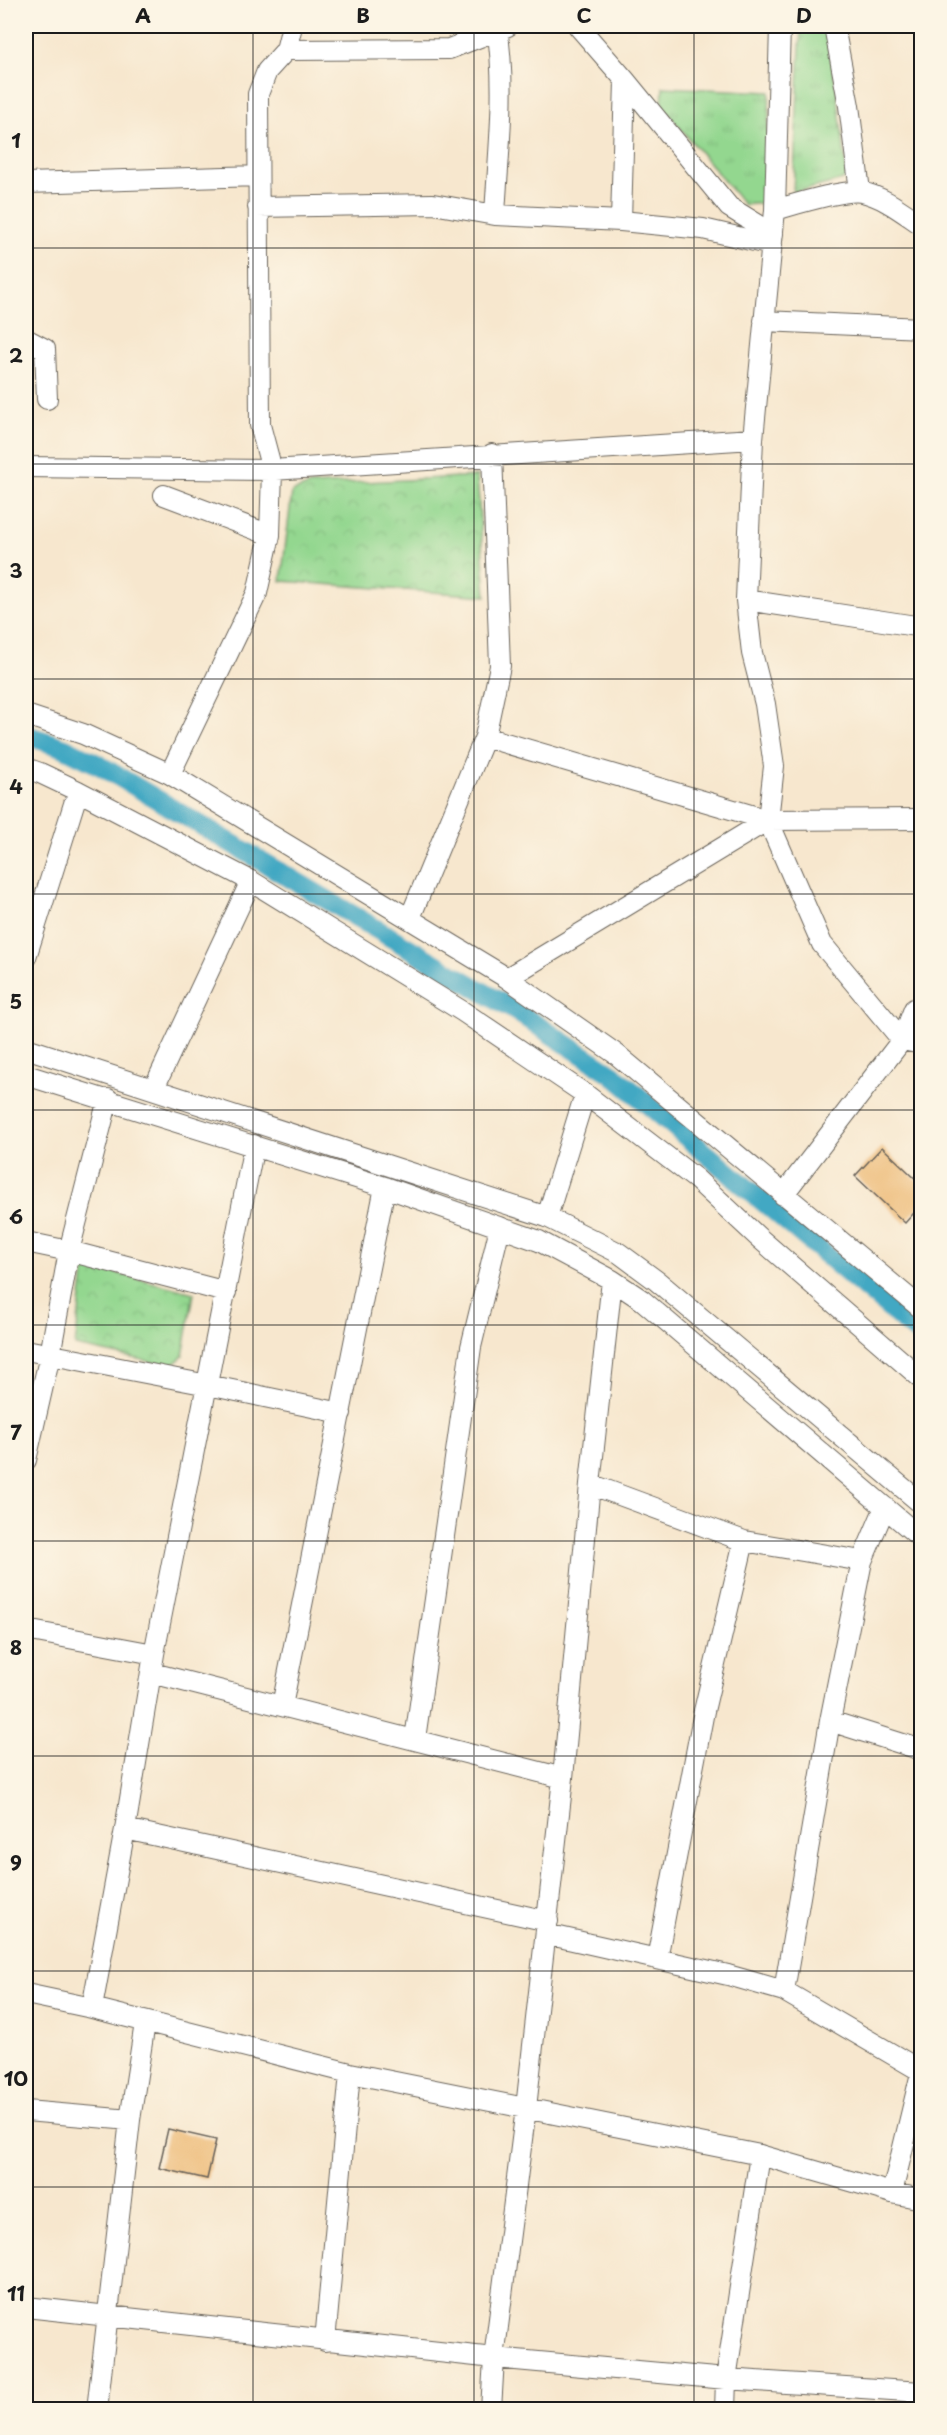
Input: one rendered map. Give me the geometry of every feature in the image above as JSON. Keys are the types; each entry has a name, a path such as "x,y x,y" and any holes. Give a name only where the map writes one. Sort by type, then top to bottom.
{"street":[{"path":"170,774 257,593 270,535 272,470 260,425 258,94 267,71 286,50 292,26"},
{"path":"578,26 626,80 729,207 772,239"},
{"path":"780,26 775,210 753,439 746,600 752,653 765,704 774,766 768,820 822,944 912,1042"},
{"path":"834,26 849,106 860,191"},
{"path":"286,50 449,49 502,27 495,215"},
{"path":"621,221 626,80"},
{"path":"26,183 258,176"},
{"path":"775,210 827,196 860,191 892,206 921,225"},
{"path":"258,207 433,204 495,215 621,221 772,239"},
{"path":"765,321 921,328"},
{"path":"26,339 45,349 47,399"},
{"path":"26,467 272,470 492,454 753,439"},
{"path":"410,918 485,737 500,666 492,454"},
{"path":"164,495 270,535"},
{"path":"746,600 921,627"},
{"path":"26,715 83,734 170,774 507,978 616,1054 921,1310"},
{"path":"485,737 768,820 921,819"},
{"path":"26,768 78,791 251,881 462,1011 585,1094 696,1179 921,1379"},
{"path":"26,957 78,791"},
{"path":"507,978 768,820"},
{"path":"154,1088 251,881"},
{"path":"783,1195 912,1042 914,1009 921,1005"},
{"path":"26,1048 547,1217 619,1253 657,1281 921,1504"},
{"path":"26,1075 385,1187 539,1241 612,1280 642,1300 921,1539"},
{"path":"547,1217 585,1094"},
{"path":"26,1460 50,1355 69,1251 108,1099"},
{"path":"92,2008 153,1663 254,1145"},
{"path":"282,1706 385,1187"},
{"path":"415,1739 471,1347 500,1227"},
{"path":"26,1242 226,1292"},
{"path":"491,2409 494,2358 547,1928 612,1280"},
{"path":"26,1350 208,1384 341,1413"},
{"path":"590,1484 744,1541 862,1562"},
{"path":"784,1991 830,1721 862,1562 885,1507"},
{"path":"657,1959 704,1711 744,1541"},
{"path":"26,1630 153,1663 282,1706 563,1778"},
{"path":"830,1721 921,1750"},
{"path":"125,1829 547,1928 784,1991 921,2070 892,2193"},
{"path":"26,1994 92,2008 350,2073 760,2155 892,2193 921,2199"},
{"path":"97,2409 130,2120 145,2023"},
{"path":"325,2341 350,2073"},
{"path":"26,2111 130,2120"},
{"path":"725,2409 726,2379 760,2155"},
{"path":"26,2307 109,2314 325,2341 494,2358 726,2379 921,2392"}],"green space":[{"path":"801,26 825,26 837,91 847,175 843,180 793,193"},
{"path":"663,87 770,92 764,203 744,205 662,106"},
{"path":"477,476 486,596 281,581 292,492 310,485"},
{"path":"85,1265 194,1293 183,1356 171,1366 75,1346"}],"building":[{"path":"882,1147 921,1184 921,1205 905,1223 855,1176"},
{"path":"168,2129 216,2140 207,2179 159,2168"}],"waterway":[{"path":"26,735 65,748 99,765 517,1012 612,1074 922,1336"}]}
